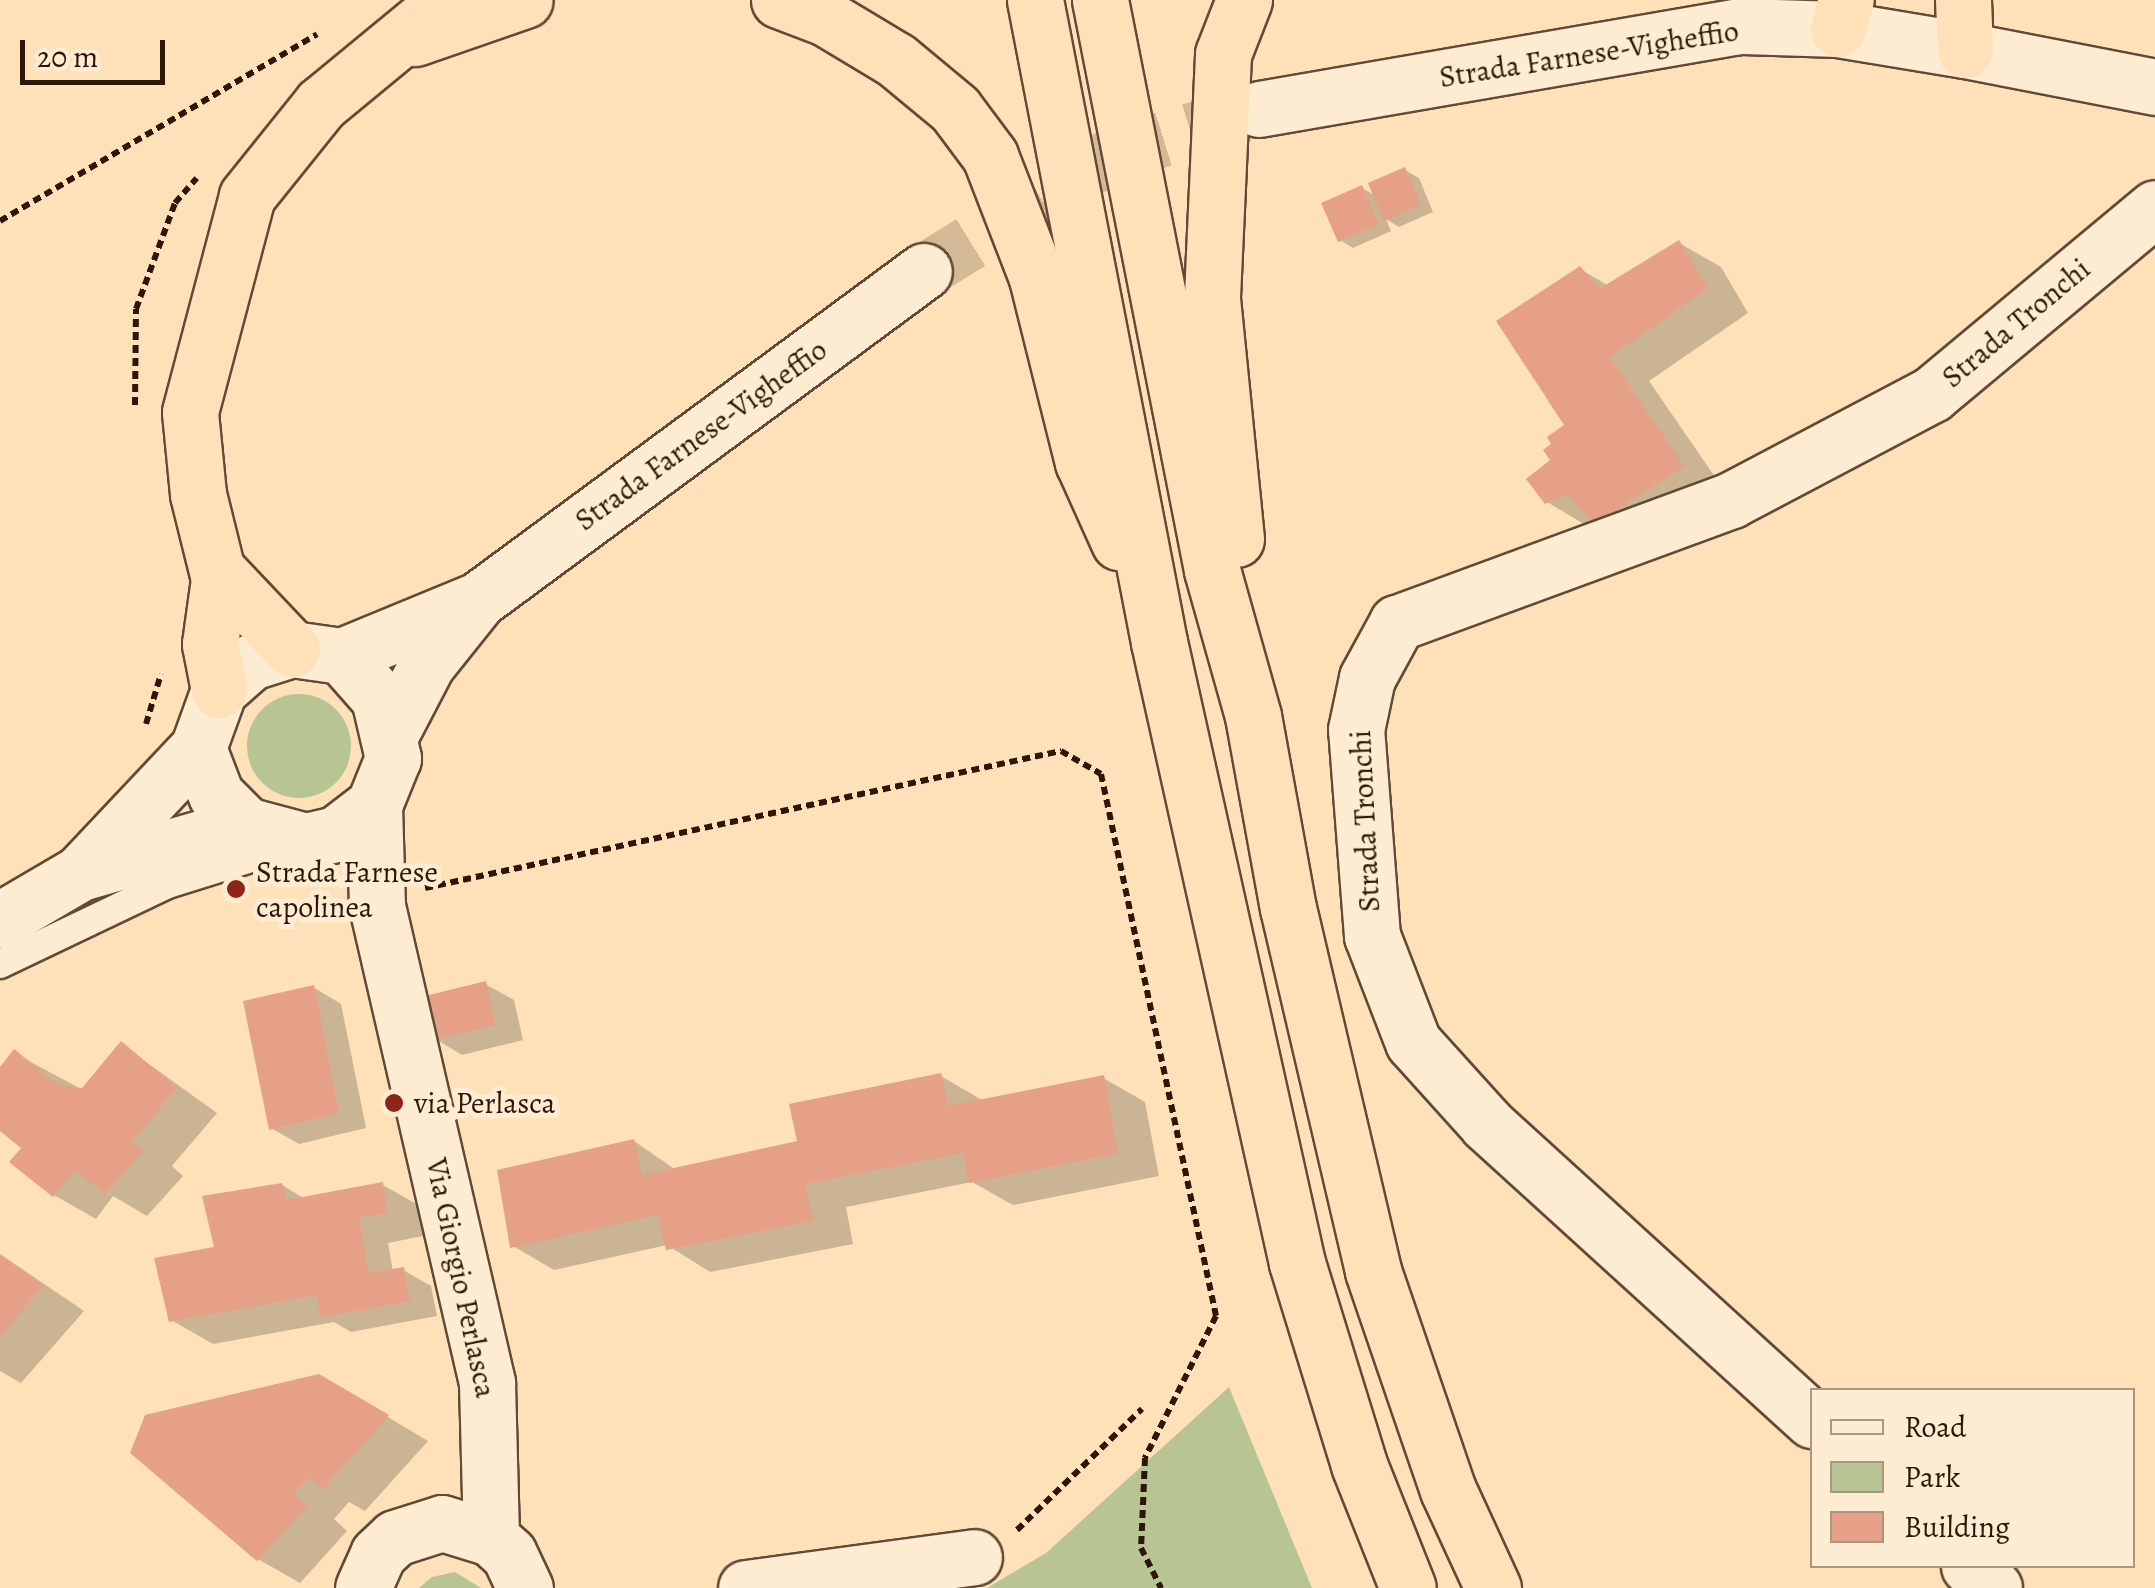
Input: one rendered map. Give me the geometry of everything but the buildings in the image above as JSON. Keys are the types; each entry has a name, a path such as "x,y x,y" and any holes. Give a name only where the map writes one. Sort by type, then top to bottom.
{"highway":[{"path":"219,690 210,644 217,570 198,494 190,412 247,196 302,124 447,0"},
{"path":"385,52 525,0"},
{"path":"779,0 826,18 896,60 954,108 990,156 1038,278 1083,462 1143,587 1159,642"},
{"path":"1035,0 1159,642 1297,1263 1358,1465 1408,1588"},
{"path":"1100,0 1205,536 1253,716 1288,908 1372,1271 1448,1490 1494,1588"},
{"path":"1244,0 1223,54 1212,297 1253,716"},
{"path":"217,570 317,653"}],"street":[{"name":"Strada Farnese-Vigheffio","path":"1259,109 1742,26 1842,14 1964,25 2155,88"},
{"name":"Strada Tronchi","path":"1810,1418 1487,1124 1413,1042 1372,936 1356,730 1367,678 1396,623 1731,500 1932,394 2155,208"},
{"name":"Strada Farnese-Vigheffio","path":"390,735 427,664 478,600 924,271"},
{"name":"Strada Farnese-Vigheffio","path":"317,653 478,600"},
{"path":"80,873 198,748 219,690 251,662 317,653 380,698 390,735 390,772 374,805 336,834 306,841"},
{"path":"198,748 216,796 246,825 306,841 376,906"},
{"name":"Via Giorgio Perlasca","path":"374,805 376,906 491,1416 491,1538"},
{"path":"0,920 80,873 246,825"},
{"name":"Via Giorgio Perlasca","path":"363,1588 378,1554 417,1527 461,1482 491,1416"},
{"path":"417,1527 468,1526 491,1538 509,1554 524,1588"},
{"path":"746,1588 974,1557"},
{"path":"1971,1568 1994,1588"}],"lane":[{"path":"0,964 168,884 306,841"}],"path":[{"path":"0,221 330,24"},
{"path":"376,906 428,886 1060,751 1101,774 1216,1316 1145,1458 1141,1548 1162,1588"},
{"path":"974,1557 1013,1534 1142,1410"}],"green space":[{"path":"299,694 319,698 336,709 347,726 351,746 347,766 336,783 319,794 299,798 279,794 262,783 251,766 247,746 251,726 262,709 279,698"},
{"path":"1229,1387 1312,1588 987,1588 1046,1553"},
{"path":"455,1572 481,1588 419,1588 432,1577"}],"tunnel":[{"path":"924,271 1111,155 1259,109"}],"place":[{"name":"Strada Farnese capolinea","path":"236,889"},
{"name":"via Perlasca","path":"394,1103"}]}
